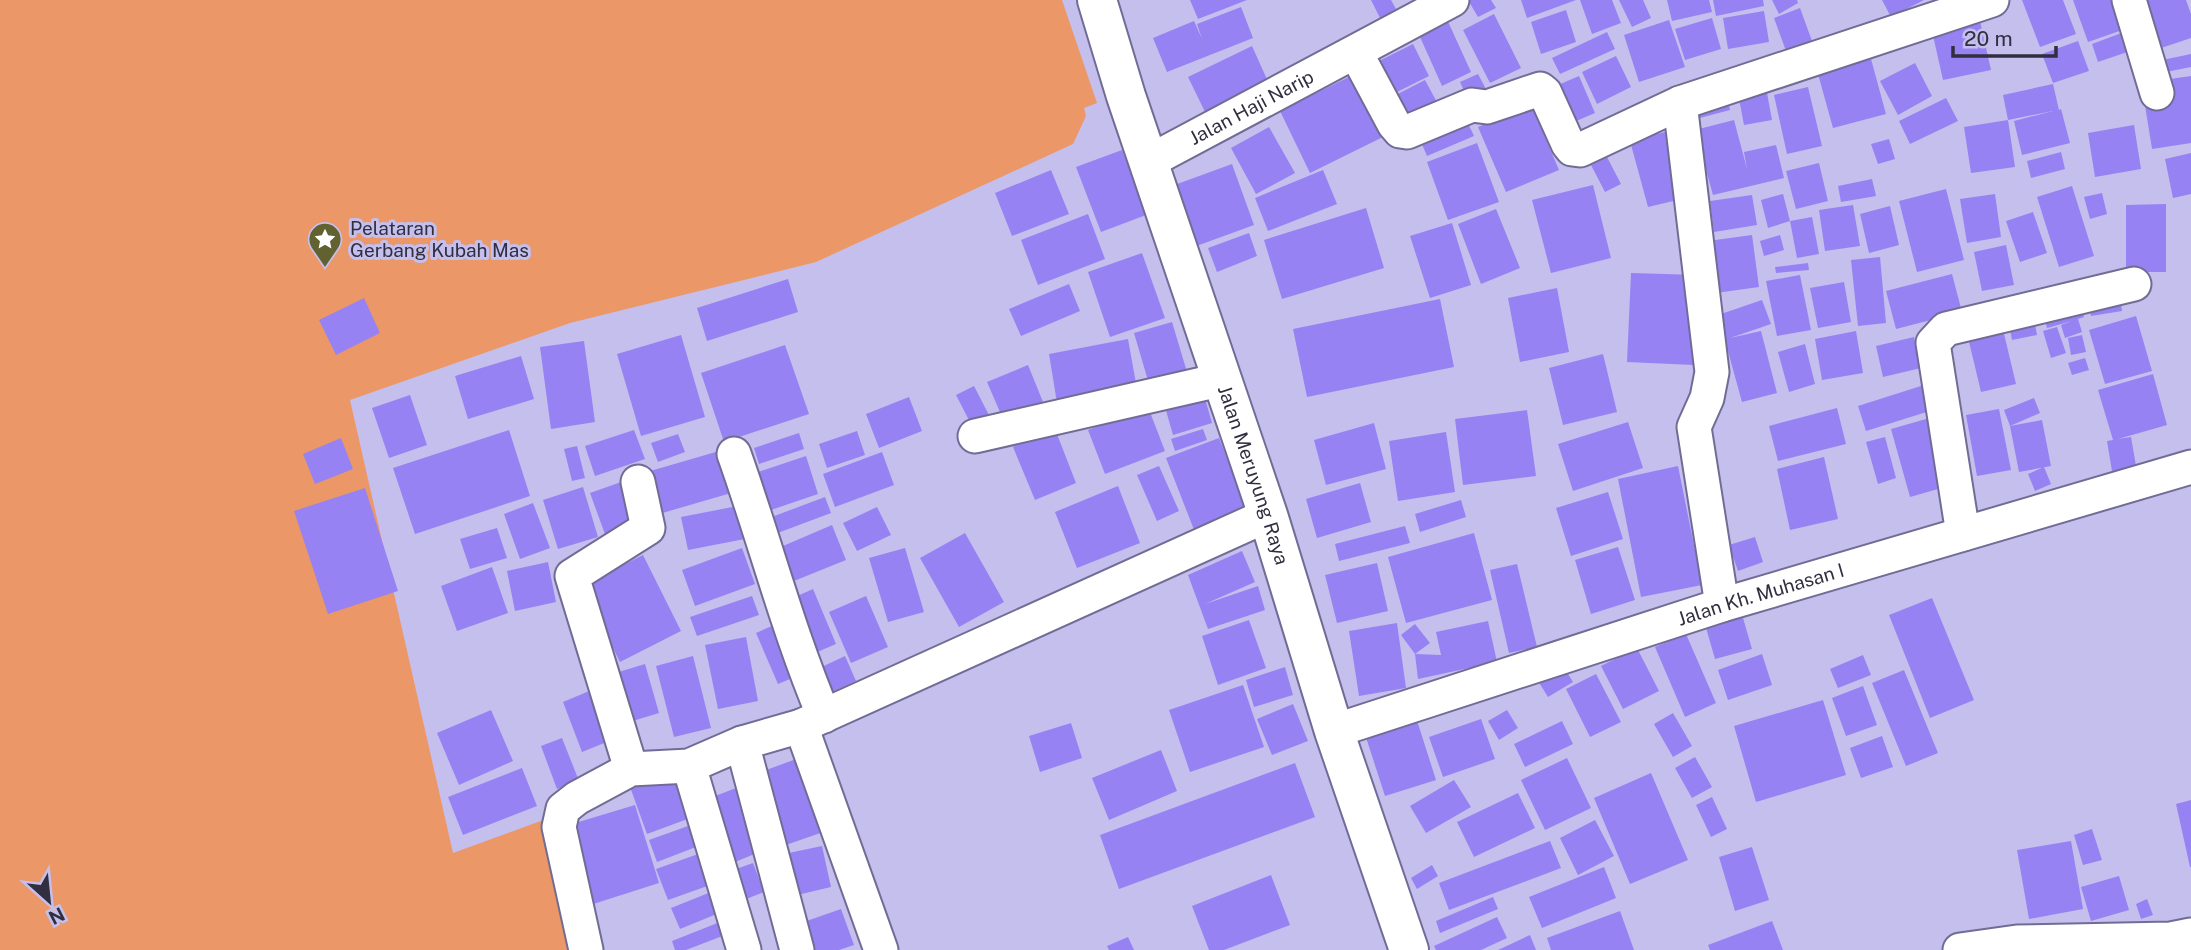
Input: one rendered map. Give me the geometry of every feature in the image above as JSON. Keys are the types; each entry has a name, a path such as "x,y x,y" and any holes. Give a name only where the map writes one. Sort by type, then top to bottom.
{"main road":[{"name":"Jalan Meruyung Raya","path":"1097,0 1148,162 1224,379 1334,731 1409,950"}],"street":[{"name":"Jalan Haji Narip","path":"1148,162 1452,0"},
{"path":"1356,52 1400,131 1407,132 1472,105 1487,107 1540,89 1545,93 1568,144 1572,149 1580,150 1680,103 1992,0"},
{"path":"2129,0 2157,93"},
{"path":"1680,103 1712,372 1707,398 1695,427 1722,605"},
{"path":"1963,534 1933,343 1946,329 2133,284"},
{"path":"975,436 1224,379"},
{"path":"734,454 760,528 787,619 812,721 881,950"},
{"name":"Jalan Kh. Muhasan I","path":"1334,731 1722,605 2191,467"},
{"path":"631,769 572,576 648,528 638,482"},
{"path":"586,950 559,827 563,809 577,798 631,769 689,766 742,743 812,721 1268,515"},
{"path":"742,743 797,950"},
{"path":"689,766 744,950"},
{"path":"1960,950 2017,942 2087,945 2191,935"}],"shaded area":[{"path":"0,0 1062,0 1097,103 1084,108 1086,116 1073,144 816,262 570,323 350,400 453,853 549,818 572,950 0,950"}],"building":[{"path":"1190,0 1247,0 1198,19"},
{"path":"1371,0 1391,0 1396,9 1380,18"},
{"path":"1468,0 1491,0 1496,8 1478,17"},
{"path":"1521,0 1576,0 1527,18"},
{"path":"1580,0 1612,0 1621,23 1592,34"},
{"path":"1619,0 1643,0 1651,18 1632,27"},
{"path":"1667,0 1709,0 1712,12 1672,21"},
{"path":"1713,0 1763,0 1764,6 1716,16"},
{"path":"1772,0 1797,0 1798,3 1779,14"},
{"path":"1882,0 1924,0 1891,17"},
{"path":"2022,0 2063,0 2076,34 2040,47"},
{"path":"2073,0 2121,0 2131,27 2088,42"},
{"path":"2139,0 2186,0 2191,14 2191,38 2155,50"},
{"path":"1241,7 1253,38 1167,72 1153,38 1194,21 1202,39 1197,24"},
{"path":"1800,8 1812,41 1786,51 1774,18"},
{"path":"1566,10 1576,42 1541,54 1531,22"},
{"path":"1764,11 1769,42 1728,49 1723,18"},
{"path":"1494,14 1521,68 1490,83 1463,30"},
{"path":"1445,15 1471,72 1442,86 1416,28"},
{"path":"1712,18 1721,49 1685,60 1675,29"},
{"path":"1669,20 1685,67 1639,82 1624,35"},
{"path":"1980,21 1991,70 1943,80 1932,31"},
{"path":"2132,29 2139,48 2098,62 2092,44"},
{"path":"1607,32 1615,49 1560,74 1552,58"},
{"path":"2078,41 2089,71 2053,83 2042,54"},
{"path":"1413,44 1429,76 1385,98 1369,66"},
{"path":"1252,46 1270,86 1207,116 1188,77"},
{"path":"2191,54 2191,67 2156,74 2153,62"},
{"path":"1616,56 1631,87 1597,104 1582,72"},
{"path":"1871,59 1886,114 1833,128 1818,74"},
{"path":"1915,63 1932,96 1898,115 1880,81"},
{"path":"1357,73 1387,135 1310,173 1280,111"},
{"path":"1478,74 1488,93 1469,102 1460,82"},
{"path":"1579,76 1595,113 1567,125 1551,88"},
{"path":"2191,76 2191,143 2152,149 2144,99 2156,81"},
{"path":"1425,80 1439,106 1404,124 1390,98"},
{"path":"1765,82 1772,120 1744,125 1737,88"},
{"path":"2053,84 2070,143 2022,155 2014,121 2053,111 2008,120 2003,95"},
{"path":"1808,87 1822,146 1787,154 1774,95"},
{"path":"1946,98 1958,121 1910,144 1899,121"},
{"path":"1728,99 1730,110 1696,119 1693,108"},
{"path":"1531,105 1559,170 1506,192 1478,127"},
{"path":"1464,115 1474,136 1427,156 1418,135"},
{"path":"1734,120 1747,169 1744,152 1776,145 1784,178 1713,195 1695,130"},
{"path":"2008,120 2015,167 1971,173 1964,127"},
{"path":"2134,125 2141,169 2095,177 2088,133"},
{"path":"1269,127 1295,173 1256,194 1231,148"},
{"path":"1669,131 1686,198 1648,207 1630,141"},
{"path":"1889,139 1895,159 1878,164 1871,144"},
{"path":"1477,143 1499,202 1448,220 1427,162"},
{"path":"1122,150 1146,215 1101,232 1076,167"},
{"path":"2061,152 2065,169 2031,178 2027,161"},
{"path":"2191,153 2191,194 2173,198 2165,159"},
{"path":"1607,157 1621,184 1605,192 1591,165"},
{"path":"1819,163 1828,201 1796,209 1786,171"},
{"path":"1232,164 1254,225 1191,248 1169,187"},
{"path":"1051,170 1069,214 1012,236 995,193"},
{"path":"1323,170 1337,204 1268,231 1255,198"},
{"path":"1872,179 1876,196 1841,202 1838,186"},
{"path":"1593,185 1611,258 1551,273 1532,200"},
{"path":"2072,186 2094,256 2059,267 2037,197"},
{"path":"1946,189 1964,260 1917,272 1899,201"},
{"path":"2102,193 2107,214 2090,219 2084,197"},
{"path":"1783,194 1790,221 1768,228 1761,200"},
{"path":"1995,194 2001,237 1967,243 1960,199"},
{"path":"1752,195 1757,225 1714,232 1710,201"},
{"path":"2166,204 2166,272 2126,272 2126,205"},
{"path":"1853,205 1860,246 1825,251 1819,210"},
{"path":"1890,206 1899,245 1869,253 1860,214"},
{"path":"1366,208 1384,268 1282,299 1264,240"},
{"path":"1496,209 1520,268 1481,284 1458,224"},
{"path":"2033,212 2047,253 2020,262 2006,221"},
{"path":"1088,214 1105,259 1038,285 1021,240"},
{"path":"1812,217 1819,254 1797,258 1790,221"},
{"path":"1452,223 1471,285 1430,298 1410,236"},
{"path":"1249,233 1257,256 1217,272 1208,248"},
{"path":"1752,235 1759,287 1716,293 1708,241"},
{"path":"1780,235 1784,250 1764,256 1760,241"},
{"path":"2006,245 2014,285 1982,291 1974,252"},
{"path":"1142,253 1165,318 1110,337 1088,272"},
{"path":"1880,257 1886,323 1858,326 1851,260"},
{"path":"1808,263 1809,270 1776,273 1775,267"},
{"path":"1631,273 1698,275 1694,365 1627,362"},
{"path":"1952,274 1962,312 1896,329 1886,291"},
{"path":"1800,275 1811,330 1777,336 1766,281"},
{"path":"788,279 798,312 707,341 697,308"},
{"path":"1844,282 1851,322 1818,328 1810,288"},
{"path":"1069,284 1080,311 1021,336 1009,309"},
{"path":"1557,288 1569,352 1520,362 1508,298"},
{"path":"364,298 380,333 336,355 319,320"},
{"path":"2120,298 2122,311 2091,316 2089,304"},
{"path":"1440,299 1454,367 1307,397 1293,329"},
{"path":"1762,300 1771,324 1730,338 1761,331 1777,393 1742,402 1718,315"},
{"path":"2080,301 2084,317 2078,319 2082,332 2065,338 2061,325 2072,321 2047,328 2043,312"},
{"path":"2032,309 2037,335 2012,340 2007,314"},
{"path":"2136,316 2152,371 2105,384 2089,330"},
{"path":"2000,317 2016,384 1981,392 1965,325"},
{"path":"1172,322 1187,372 1149,384 1134,333"},
{"path":"2057,327 2066,353 2051,358 2043,331"},
{"path":"1856,331 1863,373 1822,380 1815,339"},
{"path":"681,335 705,417 641,436 617,354"},
{"path":"2082,335 2086,352 2071,355 2068,338"},
{"path":"1914,337 1921,368 1883,377 1876,346"},
{"path":"1128,339 1137,389 1057,403 1049,354"},
{"path":"584,341 595,422 551,429 540,347"},
{"path":"1805,344 1815,384 1789,392 1778,352"},
{"path":"785,345 809,414 724,442 701,373"},
{"path":"1603,354 1617,412 1563,425 1549,368"},
{"path":"521,356 534,399 468,419 455,376"},
{"path":"2085,358 2089,370 2072,375 2068,363"},
{"path":"1028,365 1043,402 1003,419 987,382"},
{"path":"2153,374 2167,425 2118,439 2131,437 2136,466 2112,471 2107,441 2113,440 2098,390"},
{"path":"1924,385 1933,410 1866,431 1858,406"},
{"path":"974,386 991,419 973,428 956,395"},
{"path":"1202,388 1212,423 1173,435 1163,400"},
{"path":"410,395 427,445 389,458 372,408"},
{"path":"909,397 922,431 879,448 866,414"},
{"path":"2034,398 2040,413 2010,426 2004,410"},
{"path":"1148,407 1165,451 1105,474 1088,430"},
{"path":"1837,408 1846,444 1778,461 1769,426"},
{"path":"1999,409 2011,470 1977,476 1966,415"},
{"path":"1527,410 1536,476 1463,485 1455,419"},
{"path":"1933,417 1952,485 1910,497 1891,429"},
{"path":"2042,420 2051,466 2019,472 2010,426"},
{"path":"1628,422 1643,468 1573,491 1558,444"},
{"path":"1374,423 1386,469 1326,485 1314,440"},
{"path":"1055,429 1076,483 1035,500 1013,447"},
{"path":"1203,429 1207,440 1175,451 1171,439"},
{"path":"509,430 530,496 415,534 393,468"},
{"path":"634,430 645,459 595,476 585,446"},
{"path":"857,431 865,455 827,468 819,444"},
{"path":"1446,432 1455,492 1398,501 1389,441"},
{"path":"799,433 804,449 759,464 754,448"},
{"path":"678,434 685,452 658,462 651,443"},
{"path":"1885,437 1896,478 1878,484 1866,442"},
{"path":"341,438 353,469 315,484 303,454"},
{"path":"1219,438 1251,519 1198,540 1166,458"},
{"path":"577,446 585,478 572,481 564,449"},
{"path":"726,449 738,491 659,514 647,472"},
{"path":"882,452 894,485 835,507 823,474"},
{"path":"806,456 818,494 768,511 755,473"},
{"path":"1824,457 1838,519 1790,530 1777,469"},
{"path":"1159,466 1179,511 1157,521 1137,475"},
{"path":"1678,466 1702,585 1641,597 1618,479"},
{"path":"2044,467 2051,484 2035,491 2028,474"},
{"path":"624,481 640,525 606,537 590,493"},
{"path":"1360,483 1371,522 1317,538 1306,499"},
{"path":"1118,486 1140,543 1077,568 1055,512"},
{"path":"583,487 598,537 558,549 543,500"},
{"path":"365,488 398,591 328,614 294,511"},
{"path":"1608,492 1623,539 1571,556 1556,508"},
{"path":"825,497 831,513 775,534 769,518"},
{"path":"1461,500 1466,517 1420,532 1415,514"},
{"path":"533,503 550,548 520,559 504,514"},
{"path":"743,505 750,538 688,550 681,517"},
{"path":"877,507 891,535 857,551 843,523"},
{"path":"832,525 846,560 789,583 776,549"},
{"path":"1405,526 1410,543 1339,561 1335,544"},
{"path":"497,528 507,558 470,569 460,539"},
{"path":"965,533 1004,602 959,627 920,558"},
{"path":"1474,533 1492,600 1406,623 1388,557"},
{"path":"1755,537 1763,562 1738,571 1729,545"},
{"path":"1618,547 1635,600 1591,614 1575,560"},
{"path":"742,548 755,584 695,606 682,570"},
{"path":"905,548 924,612 888,622 869,558"},
{"path":"1242,551 1255,582 1205,604 1258,586 1265,610 1208,629 1188,575"},
{"path":"643,555 681,631 620,662 582,586"},
{"path":"548,562 556,602 515,611 507,571"},
{"path":"1377,563 1388,611 1337,623 1325,575"},
{"path":"1517,564 1537,647 1509,653 1490,570"},
{"path":"492,567 508,613 457,631 441,586"},
{"path":"813,589 836,644 808,656 786,601"},
{"path":"752,596 759,615 697,636 690,617"},
{"path":"866,596 888,647 851,663 829,612"},
{"path":"1932,598 1974,700 1930,718 1889,615"},
{"path":"1739,604 1752,649 1715,659 1702,614"},
{"path":"1249,620 1266,668 1218,685 1202,636"},
{"path":"1488,621 1497,662 1418,679 1415,654 1441,655 1436,632"},
{"path":"1397,623 1406,688 1359,696 1349,631"},
{"path":"1415,624 1430,643 1415,654 1401,635"},
{"path":"774,625 802,674 778,684 756,633"},
{"path":"1686,634 1716,703 1685,717 1655,647"},
{"path":"746,637 758,701 718,709 705,645"},
{"path":"1637,648 1659,691 1623,709 1601,666"},
{"path":"1762,654 1772,685 1728,700 1718,670"},
{"path":"1863,655 1871,675 1838,688 1830,669"},
{"path":"693,656 711,728 674,737 656,666"},
{"path":"845,656 856,681 821,697 809,673"},
{"path":"1560,661 1573,682 1548,697 1535,676"},
{"path":"645,664 659,713 626,723 612,674"},
{"path":"1285,667 1293,695 1254,707 1246,680"},
{"path":"1904,670 1938,753 1906,766 1872,683"},
{"path":"1596,674 1621,722 1590,737 1566,689"},
{"path":"1243,685 1264,747 1190,772 1169,710"},
{"path":"1863,686 1877,725 1846,736 1832,698"},
{"path":"594,689 614,739 582,752 563,702"},
{"path":"1823,700 1846,775 1756,802 1734,726"},
{"path":"1293,704 1308,741 1272,755 1257,719"},
{"path":"1413,708 1436,780 1385,796 1362,725"},
{"path":"491,710 513,761 459,785 437,733"},
{"path":"1507,710 1518,728 1499,740 1488,721"},
{"path":"1673,713 1692,746 1673,757 1654,724"},
{"path":"1481,719 1495,759 1443,777 1429,737"},
{"path":"1562,721 1573,744 1525,767 1514,744"},
{"path":"1071,723 1082,758 1040,772 1029,736"},
{"path":"1882,736 1893,767 1861,778 1850,748"},
{"path":"562,738 579,781 557,789 541,746"},
{"path":"1161,750 1177,791 1109,820 1092,778"},
{"path":"1695,757 1712,787 1692,798 1675,768"},
{"path":"799,758 826,831 786,845 758,773"},
{"path":"1567,758 1591,808 1545,830 1521,780"},
{"path":"1295,763 1315,817 1119,889 1100,835"},
{"path":"522,768 537,806 463,835 448,797"},
{"path":"676,768 693,817 647,834 629,784"},
{"path":"1651,773 1688,860 1630,884 1594,798"},
{"path":"1454,780 1471,807 1426,833 1410,806"},
{"path":"736,788 762,851 730,864 705,800"},
{"path":"1518,793 1535,828 1474,857 1457,822"},
{"path":"1712,797 1727,829 1711,837 1696,805"},
{"path":"2191,800 2191,867 2190,867 2176,804"},
{"path":"635,805 659,883 587,906 562,827"},
{"path":"1595,820 1614,856 1578,875 1560,838"},
{"path":"688,826 696,847 657,862 649,840"},
{"path":"2092,829 2102,860 2083,865 2074,835"},
{"path":"1550,841 1561,868 1449,910 1439,883"},
{"path":"2071,841 2083,909 2029,919 2017,850"},
{"path":"822,846 831,887 793,896 784,854"},
{"path":"1752,847 1769,900 1735,911 1719,857"},
{"path":"701,853 713,884 668,900 656,869"},
{"path":"753,863 764,892 736,903 725,873"},
{"path":"1432,865 1438,876 1417,889 1411,878"},
{"path":"1604,867 1616,898 1542,928 1529,897"},
{"path":"1271,875 1290,925 1224,950 1209,950 1192,906"},
{"path":"2119,876 2129,910 2091,921 2081,887"},
{"path":"716,890 724,911 680,929 671,908"},
{"path":"1493,897 1498,909 1440,933 1436,921"},
{"path":"2147,899 2153,915 2141,919 2136,904"},
{"path":"841,909 854,945 839,950 808,950 798,924"},
{"path":"1620,911 1634,950 1551,950 1547,938"},
{"path":"1497,917 1507,938 1481,950 1436,950 1434,946"},
{"path":"1772,921 1783,950 1710,950 1708,945"},
{"path":"720,922 725,935 686,950 675,950 672,941"},
{"path":"1530,935 1536,950 1498,950"},
{"path":"1128,937 1134,950 1109,950 1107,946"}],"place":[{"name":"Pelataran Gerbang Kubah Mas","path":"325,269"}]}
